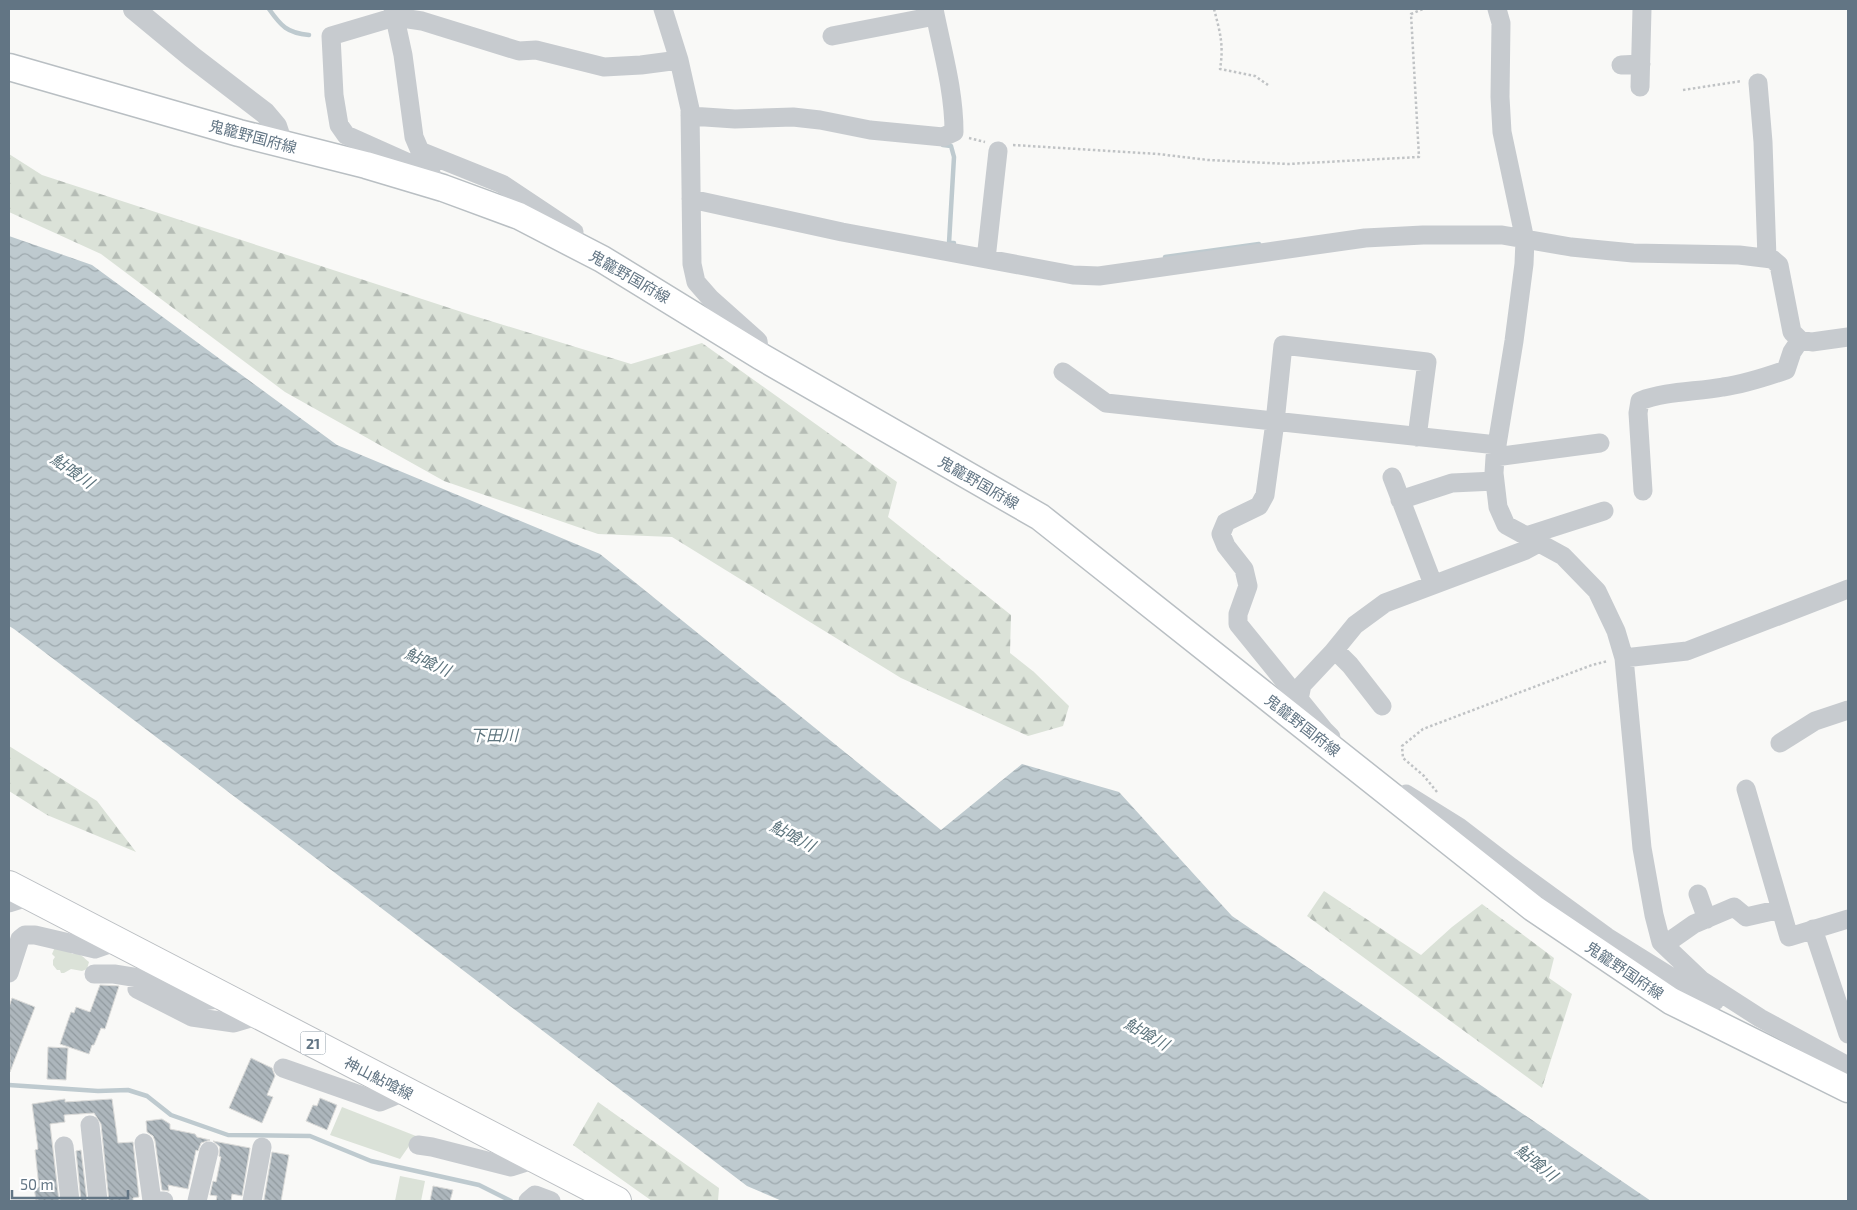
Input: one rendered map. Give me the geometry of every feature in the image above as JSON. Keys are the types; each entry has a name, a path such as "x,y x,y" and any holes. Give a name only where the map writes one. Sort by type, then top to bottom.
{"main road":[{"name":"鬼籠野国府線","path":"9,67 282,144 366,165 434,186 520,216 608,262 760,356 1040,517 1533,908 1671,1001 1848,1089"},
{"name":"神山鮎喰線","path":"16,895 118,941 404,1092 617,1201"}],"street":[{"path":"134,9 192,57 265,113 276,126 282,144"},
{"path":"663,9 679,60 690,116 692,264 696,282 710,298 758,341 760,356"},
{"path":"1497,9 1500,23 1502,132 1525,240 1524,264 1514,342 1496,451 1495,481 1498,507 1506,525 1563,556 1597,591 1616,631 1624,658 1642,848 1661,942 1701,980 1760,1018 1848,1065"},
{"path":"1640,87 1642,9"},
{"path":"690,116 735,119 793,117 820,120 870,130 943,138 954,132 954,118 946,61 935,12 832,36"},
{"path":"434,186 431,173 346,136 339,125 334,95 331,36 394,13 519,51 536,50 604,67 679,60"},
{"path":"394,13 403,55 414,137 420,151 502,184 565,227 602,246 608,262"},
{"path":"1621,65 1641,64"},
{"path":"1758,83 1763,142 1767,258"},
{"path":"986,259 1000,147"},
{"path":"691,198 842,232 1073,275 1099,276 1365,238 1422,235 1502,235 1571,247 1633,253 1738,255 1767,258 1772,259 1779,265 1792,332 1800,340 1812,342 1848,337"},
{"path":"1643,491 1638,413 1640,401 1652,396 1725,387 1786,370 1792,352 1800,340"},
{"path":"1417,437 1427,362 1284,345 1264,495 1259,506 1226,522 1221,534 1226,546 1244,568 1248,586 1238,614 1238,624 1324,730 1352,755 1354,766 1373,773 1459,827 1607,937 1692,990 1746,1017 1760,1018"},
{"path":"1064,372 1106,403 1417,437 1496,451 1600,443"},
{"path":"1392,477 1433,584"},
{"path":"1400,500 1452,483 1495,481"},
{"path":"1299,698 1302,685 1335,650 1355,625 1385,603 1526,550 1533,539 1604,511"},
{"path":"1624,658 1687,651 1848,589"},
{"path":"1335,650 1350,665 1382,706"},
{"path":"1780,743 1815,720 1848,710"},
{"path":"1746,789 1789,936 1848,919"},
{"path":"1698,894 1707,918"},
{"path":"1664,945 1694,924 1734,907 1746,917 1781,909"},
{"path":"1813,929 1847,1029"},
{"path":"9,973 20,939 25,935 95,949 118,941"},
{"path":"94,974 114,974 145,979 194,1002 226,998"},
{"path":"137,989 192,1017 234,1023 260,1015"},
{"path":"1806,1035 1836,1051 1848,1065"},
{"path":"283,1068 380,1102 404,1092"},
{"path":"90,1125 98,1201"},
{"path":"144,1143 152,1201 164,1201"},
{"path":"418,1145 432,1146 511,1167 536,1159"},
{"path":"64,1146 70,1201"},
{"path":"252,1201 262,1147"},
{"path":"197,1201 209,1151"}],"path":[{"path":"1214,9 1222,39 1223,53 1220,69 1255,76 1268,85"},
{"path":"954,132 960,136 1000,147 1121,151 1208,160 1288,164 1419,157 1411,14 1423,9"},
{"path":"1683,90 1747,80 1758,83"},
{"path":"1439,795 1424,776 1403,758 1402,746 1423,728 1592,665 1624,658"}],"green space":[{"path":"9,154 42,175 471,315 631,364 702,343 897,482 888,517 1011,615 1010,653 1034,672 1069,706 1063,726 1028,736 901,678 672,537 598,534 444,481 285,392 101,254 9,212"},
{"path":"9,746 97,801 136,852 47,815 9,791"},
{"path":"1324,891 1421,955 1452,927 1482,904 1554,958 1549,978 1572,994 1542,1088 1307,916"},
{"path":"55,947 69,949 72,954 82,956 89,962 87,969 82,971 71,969 61,973 53,965 55,957 52,954"},
{"path":"598,1102 719,1188 718,1201 652,1201 573,1145"},
{"path":"342,1107 416,1136 400,1159 330,1135"},
{"path":"400,1176 425,1181 421,1201 395,1201"}],"water":[{"name":"下田川","path":"9,236 92,265 337,445 600,554 941,830 1022,764 1119,792 1232,916 1651,1201 782,1201 747,1186 9,626"}],"building":[{"path":"100,985 119,986 105,1029 101,1028 89,1054 60,1044 71,1012 74,1013 76,1007 90,1012"},
{"path":"12,998 35,1007 10,1072 9,1007"},
{"path":"48,1047 68,1048 66,1080 47,1079"},
{"path":"251,1058 272,1068 275,1076 267,1095 273,1097 262,1123 229,1108"},
{"path":"320,1098 337,1105 327,1130 306,1121 313,1105 317,1106"},
{"path":"65,1099 65,1102 112,1099 118,1143 133,1142 139,1197 133,1198 133,1201 109,1201 101,1124 94,1113 64,1115 65,1122 50,1124 59,1201 36,1200 34,1188 39,1187 35,1150 38,1149 32,1104"},
{"path":"162,1119 170,1124 170,1129 195,1134 197,1137 210,1140 201,1143 198,1151 196,1150 188,1189 168,1185 169,1191 162,1190 155,1141 153,1136 147,1132 146,1121"},
{"path":"213,1141 250,1148 242,1196 232,1194 231,1201 216,1201 217,1196 210,1195 213,1181 216,1182 221,1157 219,1156 220,1147"},
{"path":"81,1150 87,1201 81,1201 76,1151"},
{"path":"272,1152 289,1155 281,1201 264,1200"},
{"path":"433,1186 453,1190 450,1201 430,1201"}],"waterway":[{"path":"269,9 285,28 309,35"},
{"path":"943,145 951,146 954,157 949,243 954,243"},
{"path":"1165,257 1259,244"},
{"path":"9,1085 98,1091 128,1090 147,1096 171,1115 228,1135 310,1136 371,1161 479,1185 511,1201"}],"water label":[{"name":"鮎喰川","path":"73,470"},
{"name":"鮎喰川","path":"428,661"},
{"name":"鮎喰川","path":"793,835"},
{"name":"鮎喰川","path":"1147,1033"},
{"name":"鮎喰川","path":"1537,1162"}]}
